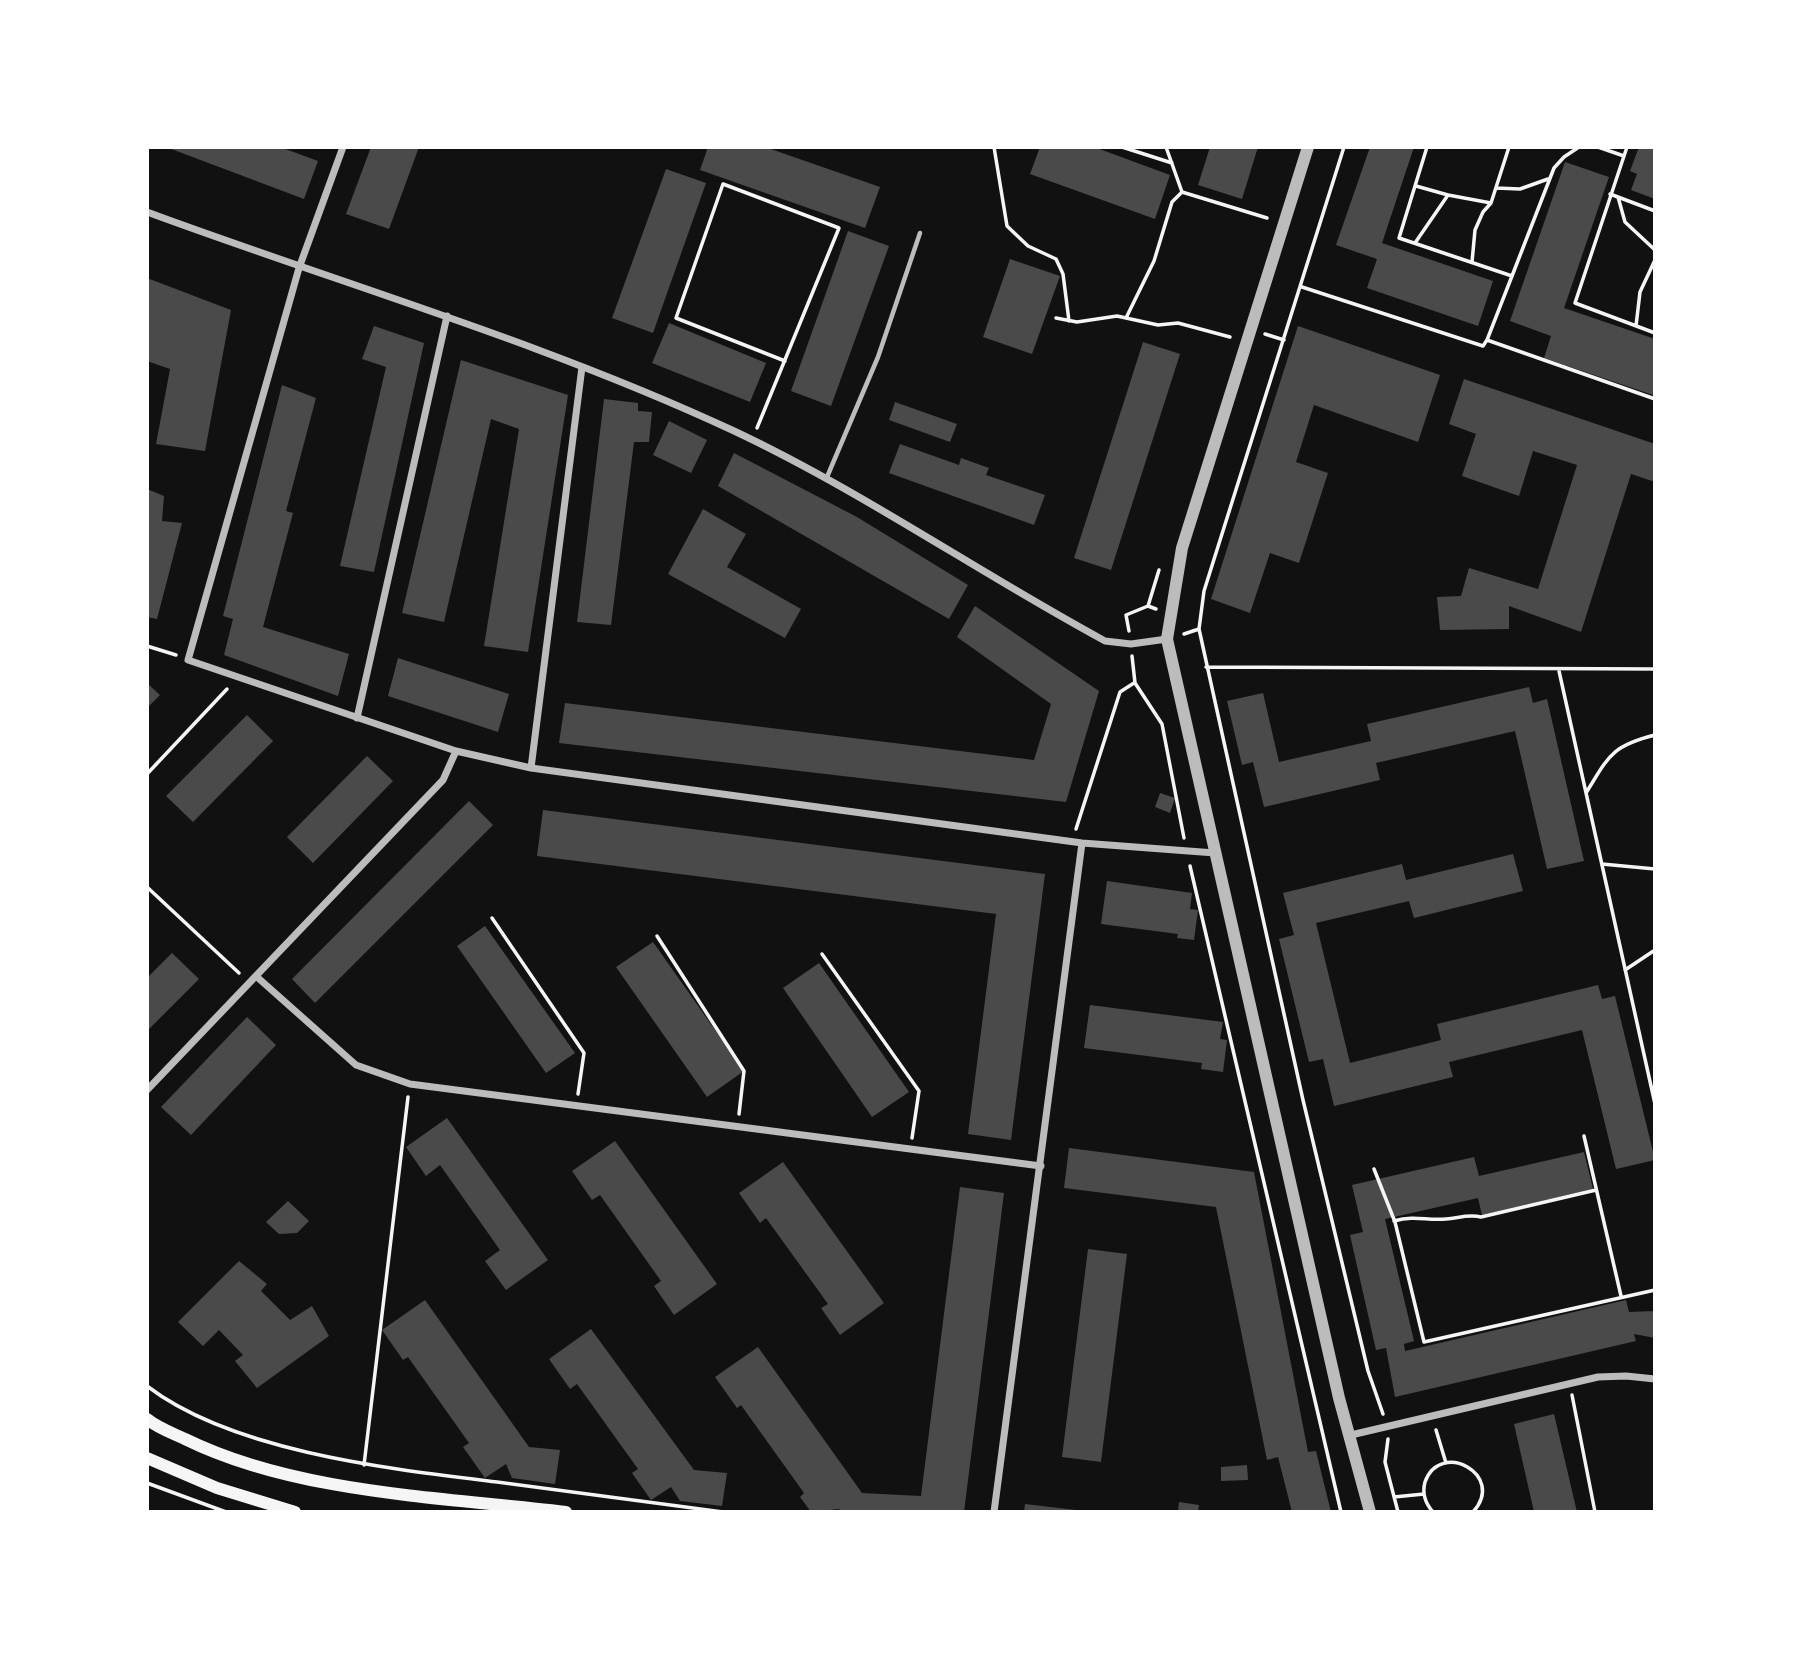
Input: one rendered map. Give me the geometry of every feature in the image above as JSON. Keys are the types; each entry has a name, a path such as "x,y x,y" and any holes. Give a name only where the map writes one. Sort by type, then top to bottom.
{"main road":[{"path":"147,1419 208,1450 254,1467 362,1488 566,1512"},
{"path":"147,1458 217,1488 295,1512"}],"street":[{"path":"343,147 299,268 188,660 456,751 531,768 1072,841 1215,853"},
{"path":"1308,147 1182,548 1167,639 1336,1386 1370,1512"},
{"path":"147,212 299,268 447,316 582,367 752,440 827,477 1105,641 1131,645 1167,639"},
{"path":"357,718 447,316"},
{"path":"531,768 582,367"},
{"path":"147,1090 443,780 456,751"},
{"path":"994,1512 1082,842"},
{"path":"257,977 356,1065 410,1084 1041,1166"},
{"path":"1351,1435 1569,1383 1626,1376 1655,1380"}],"lane":[{"path":"827,477 878,357 920,233"}],"path":[{"path":"994,147 1007,226 1028,246 1056,259 1063,274 1069,321"},
{"path":"1122,147 1172,163"},
{"path":"1166,147 1182,192"},
{"path":"1344,147 1302,288 1233,495 1199,619 1206,667 1358,1331 1385,1425 1388,1439 1385,1462 1398,1512"},
{"path":"1427,147 1399,238 1512,276"},
{"path":"1472,262 1475,230 1483,212 1491,203 1509,147"},
{"path":"1302,288 1483,346 1550,178 1564,157 1579,147"},
{"path":"1598,147 1624,156"},
{"path":"1627,147 1575,303 1655,333"},
{"path":"1496,188 1520,188 1550,178"},
{"path":"752,440 785,361 839,228 723,184 676,318 785,361"},
{"path":"1415,185 1448,195 1491,203"},
{"path":"1126,318 1154,261 1172,202 1182,192"},
{"path":"1182,192 1269,219"},
{"path":"1610,194 1655,211"},
{"path":"1415,243 1448,195"},
{"path":"1618,197 1625,222 1655,250"},
{"path":"1636,327 1640,292 1655,260"},
{"path":"1056,318 1069,321 1117,316 1158,326 1178,323 1232,338"},
{"path":"1487,340 1655,399"},
{"path":"1199,619 1148,606 1126,615 1135,683 1162,724 1186,851 1341,1512"},
{"path":"147,646 188,660"},
{"path":"1206,667 1534,667 1559,671 1655,669"},
{"path":"1559,671 1655,1104"},
{"path":"147,774 238,677"},
{"path":"1072,841 1120,692 1135,683"},
{"path":"1586,793 1609,755 1625,742 1655,735"},
{"path":"1602,864 1655,869"},
{"path":"147,887 251,984"},
{"path":"492,918 584,1053 576,1106"},
{"path":"657,936 744,1071 738,1127"},
{"path":"1625,970 1655,950"},
{"path":"822,954 919,1091 911,1149"},
{"path":"362,1488 410,1084"},
{"path":"1584,1136 1621,1296"},
{"path":"1374,1168 1394,1221 1424,1342 1655,1290"},
{"path":"1394,1221 1413,1215 1445,1220 1470,1214 1481,1217 1596,1190"},
{"path":"1352,1333 1358,1331"},
{"path":"1569,1383 1595,1512"},
{"path":"147,1386 163,1398 241,1434 364,1465 723,1512"},
{"path":"1431,1415 1447,1463"},
{"path":"1433,1512 1424,1494 1427,1478 1438,1465 1447,1463 1464,1464 1478,1476 1482,1493 1473,1512"},
{"path":"147,1483 226,1512"},
{"path":"1394,1497 1424,1494"}],"building":[{"path":"166,147 280,147 318,161 304,199"},
{"path":"371,147 419,147 389,229 346,214"},
{"path":"708,147 765,147 880,187 865,228 700,170"},
{"path":"1040,147 1094,147 1170,175 1155,219 1030,174"},
{"path":"1210,147 1258,147 1242,199 1198,185"},
{"path":"1370,147 1414,147 1382,243 1493,281 1478,326 1367,288 1377,259 1336,245"},
{"path":"1639,147 1655,147 1655,199 1631,190 1637,174 1630,171"},
{"path":"1565,162 1609,177 1564,308 1655,339 1653,395 1544,358 1551,336 1510,321"},
{"path":"666,169 706,183 653,333 612,318"},
{"path":"848,231 889,246 831,406 791,391"},
{"path":"1010,259 1060,276 1032,354 983,337"},
{"path":"147,278 231,310 205,451 156,444 170,369 147,361"},
{"path":"669,323 766,363 750,402 652,363"},
{"path":"374,326 424,343 374,572 340,566 386,367 362,359"},
{"path":"1298,326 1440,375 1418,442 1314,405 1296,462 1328,473 1299,563 1270,553 1250,613 1211,599"},
{"path":"1143,342 1180,354 1111,570 1074,558"},
{"path":"461,360 568,395 528,652 484,646 519,429 491,419 444,622 402,613"},
{"path":"1464,379 1655,444 1655,482 1631,474 1581,632 1509,606 1509,629 1440,630 1437,597 1461,596 1469,568 1538,589 1577,465 1533,451 1519,496 1462,476 1476,434 1449,424"},
{"path":"282,385 316,398 286,511 293,513 263,627 349,654 338,696 224,655 233,619 223,616"},
{"path":"604,399 638,403 638,411 652,412 649,442 634,442 611,625 577,622"},
{"path":"895,402 957,424 950,442 889,420"},
{"path":"669,421 707,440 691,473 653,455"},
{"path":"900,444 959,465 961,458 989,468 986,475 1045,495 1034,525 889,473"},
{"path":"734,453 857,517 968,585 949,619 718,486"},
{"path":"147,489 164,496 162,521 182,523 157,619 147,617"},
{"path":"703,509 746,534 727,567 801,609 785,638 668,574"},
{"path":"975,606 1099,691 1066,802 559,743 565,703 1034,760 1051,704 957,637"},
{"path":"398,658 509,694 498,732 388,696"},
{"path":"147,683 160,695 147,708"},
{"path":"1529,687 1533,703 1547,699 1584,861 1547,869 1515,731 1376,763 1380,780 1264,807 1253,762 1242,765 1227,701 1263,693 1279,762 1371,741 1367,724"},
{"path":"247,715 273,741 193,822 166,796"},
{"path":"367,756 393,781 313,863 287,837"},
{"path":"1160,793 1175,798 1170,813 1155,807"},
{"path":"469,801 493,825 315,1003 292,979"},
{"path":"543,810 1045,874 1011,1140 968,1134 996,914 537,856"},
{"path":"1513,854 1523,891 1414,918 1409,901 1316,923 1350,1063 1441,1040 1437,1024 1598,985 1602,999 1615,996 1655,1160 1616,1169 1582,1030 1449,1062 1453,1077 1334,1106 1323,1059 1309,1062 1279,939 1294,935 1283,893 1402,864 1406,880"},
{"path":"1107,881 1192,893 1190,909 1198,910 1194,940 1177,938 1178,934 1101,924"},
{"path":"485,926 575,1053 546,1073 457,946"},
{"path":"653,942 744,1071 707,1097 616,967"},
{"path":"172,953 199,979 147,1031 147,978"},
{"path":"819,963 909,1092 872,1117 783,988"},
{"path":"1090,1005 1223,1022 1220,1039 1227,1040 1223,1072 1201,1069 1202,1063 1084,1048"},
{"path":"247,1017 276,1045 191,1135 161,1107"},
{"path":"447,1118 548,1260 506,1290 485,1261 500,1250 440,1165 426,1176 406,1147"},
{"path":"615,1141 717,1284 674,1315 654,1286 661,1281 600,1195 592,1200 572,1171"},
{"path":"1069,1148 1254,1172 1308,1452 1316,1451 1331,1512 1292,1512 1278,1457 1267,1460 1216,1207 1064,1188"},
{"path":"1584,1152 1593,1189 1482,1215 1478,1198 1385,1219 1414,1341 1404,1344 1405,1351 1626,1300 1629,1312 1655,1311 1655,1338 1634,1334 1636,1341 1395,1397 1386,1348 1376,1350 1350,1235 1363,1232 1352,1185 1474,1157 1479,1176"},
{"path":"783,1162 884,1303 840,1335 821,1308 828,1304 766,1218 760,1223 739,1193"},
{"path":"960,1187 1004,1193 964,1512 841,1512 839,1509 811,1512 800,1497 804,1493 741,1405 737,1408 715,1377 758,1347 862,1493 921,1496"},
{"path":"288,1201 309,1221 297,1233 279,1234 266,1222"},
{"path":"1088,1249 1127,1254 1101,1462 1062,1457"},
{"path":"239,1261 267,1284 261,1291 290,1320 312,1306 329,1336 257,1388 235,1361 243,1355 219,1330 203,1346 178,1322"},
{"path":"425,1300 529,1447 560,1450 555,1484 512,1478 506,1464 485,1478 463,1447 469,1443 408,1357 403,1360 382,1330"},
{"path":"591,1329 694,1470 727,1473 722,1506 680,1501 671,1487 651,1500 632,1473 638,1469 577,1384 570,1389 549,1359"},
{"path":"1554,1414 1577,1512 1534,1512 1514,1424"},
{"path":"1247,1465 1248,1480 1221,1481 1221,1467"},
{"path":"1179,1502 1199,1505 1198,1512 1178,1512"},
{"path":"1025,1504 1076,1510 1076,1512 1024,1512"}]}
